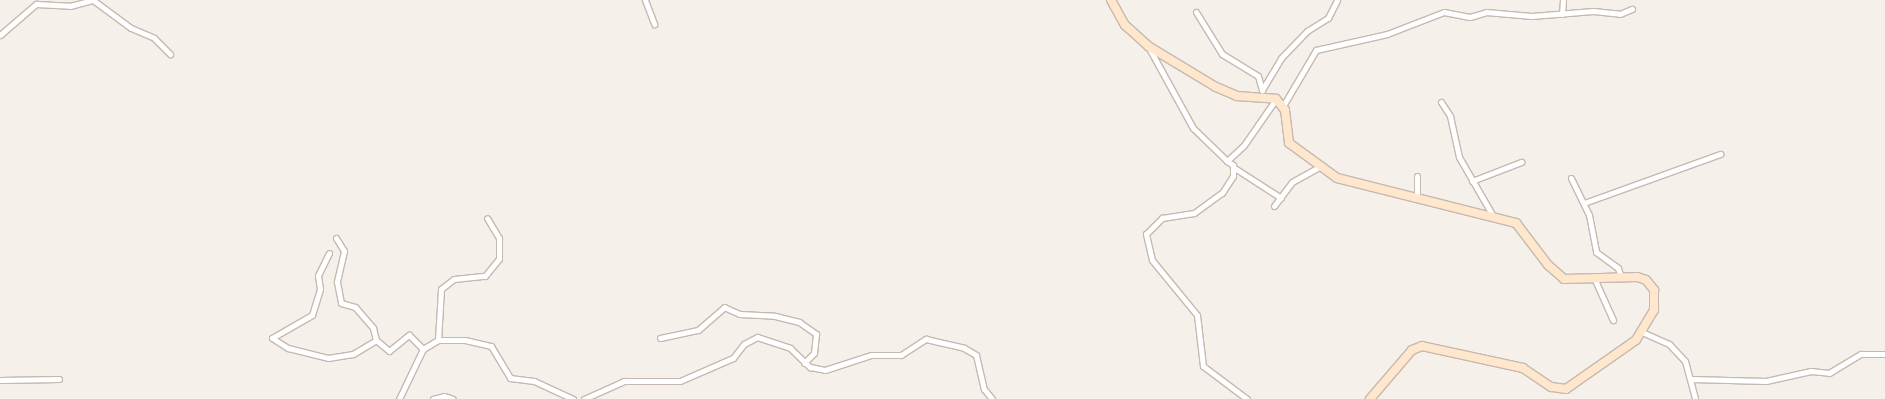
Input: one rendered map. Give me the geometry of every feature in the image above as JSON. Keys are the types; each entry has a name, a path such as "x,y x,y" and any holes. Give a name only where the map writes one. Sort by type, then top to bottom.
{"main road":[{"path":"1111,0 1125,26 1148,46 1231,94 1263,93 1276,98 1283,106 1289,143 1350,184 1493,216 1520,227 1548,265 1564,278 1594,280 1621,277 1642,278 1654,290 1654,310 1642,332 1630,346 1561,390 1524,368 1416,347 1370,399"}],"street":[{"path":"0,35 36,4 70,6 93,0 131,28 154,38 170,54"},
{"path":"645,0 654,24"},
{"path":"1263,93 1281,58 1307,31 1328,18 1337,0"},
{"path":"1562,14 1563,0"},
{"path":"1283,106 1299,84 1311,54 1320,48 1387,34 1444,12 1470,17 1486,12 1532,16 1594,11 1620,14 1632,9"},
{"path":"1196,12 1222,54 1258,76 1263,93"},
{"path":"1148,46 1193,128 1233,167 1281,198"},
{"path":"1227,162 1244,145 1276,98"},
{"path":"1441,102 1450,116 1459,157 1493,216"},
{"path":"1584,203 1720,154"},
{"path":"1472,181 1521,162"},
{"path":"1274,206 1292,182 1321,166"},
{"path":"1233,167 1228,186 1205,207 1152,224 1147,231 1146,247 1164,277 1197,315 1203,366 1247,399"},
{"path":"1417,176 1417,198"},
{"path":"1571,178 1584,203 1596,252 1618,268 1621,277"},
{"path":"438,340 441,289 454,278 485,276 499,259 499,238 487,218"},
{"path":"336,238 344,251 337,282 341,303 355,307 373,328 376,340 391,351 410,336 423,348"},
{"path":"329,253 318,276 320,289 312,315 272,338 288,348 328,358 353,354 376,340"},
{"path":"1594,280 1613,320"},
{"path":"660,338 698,330 724,307 740,314 775,316 799,322 816,334 814,353 804,363"},
{"path":"1642,332 1669,344 1685,362 1695,399"},
{"path":"584,399 624,381 660,384 689,378 733,358 753,338 790,348 812,369 831,369 871,355 900,354 926,339 974,351 984,389 992,399"},
{"path":"400,399 423,348 438,340 486,342 510,378 534,381 573,399"},
{"path":"1691,379 1760,381 1811,371 1829,373 1861,354 1885,354"},
{"path":"0,380 59,379"},
{"path":"433,399 444,396 453,399"}]}
